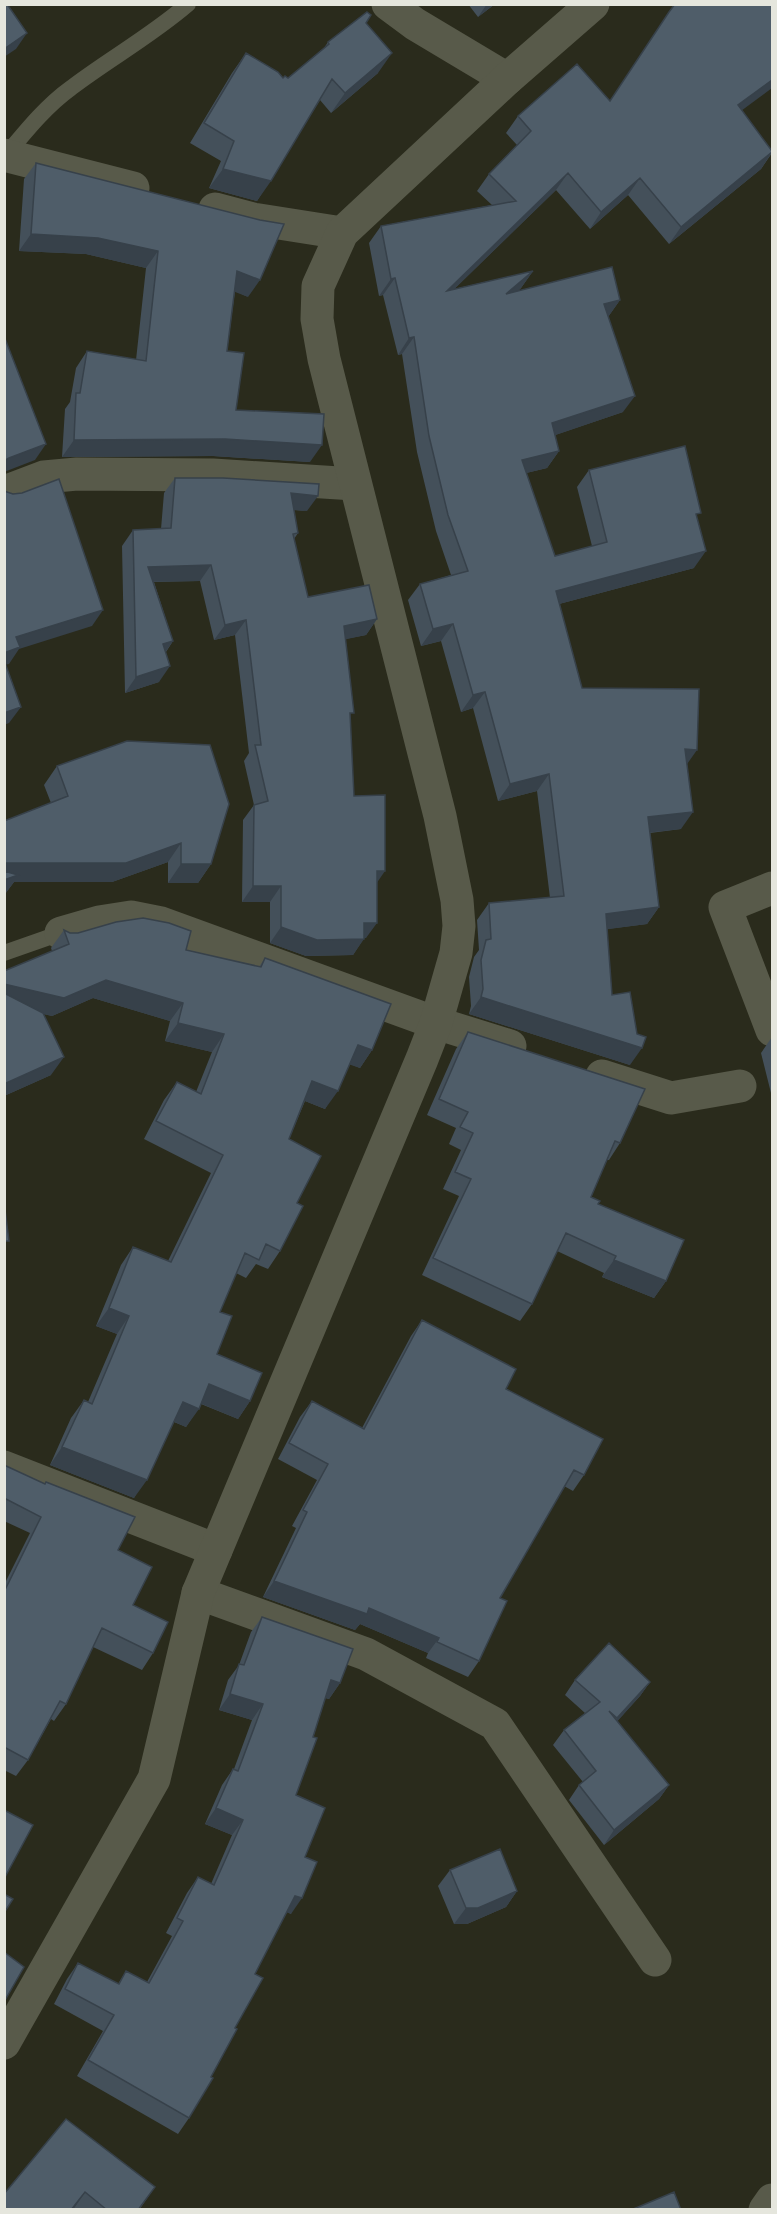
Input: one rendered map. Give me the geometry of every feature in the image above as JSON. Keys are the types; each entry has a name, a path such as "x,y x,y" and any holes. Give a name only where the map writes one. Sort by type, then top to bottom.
{"street":[{"path":"388,4 415,24 507,79"},
{"path":"4,2043 154,1779 198,1593 422,1059 436,1023 456,953 459,926 456,900 440,816 324,358 317,319 318,286 342,232 507,79 593,4"},
{"path":"5,155 253,219 342,232"},
{"path":"4,492 44,477 77,474 213,475 355,484"},
{"path":"772,888 725,907 772,1030"},
{"path":"61,933 99,922 131,917 161,922 436,1023 536,1055"},
{"path":"570,1066 671,1098 740,1086"},
{"path":"4,1467 216,1550"},
{"path":"198,1593 366,1654 495,1724 655,1960"},
{"path":"765,2210 772,2200"}],"lane":[{"path":"5,155 41,114 69,89 164,25 188,4"},
{"path":"4,953 61,933"}],"building":[{"path":"4,4 7,4 27,33 4,49"},
{"path":"675,4 772,4 772,80 738,105 772,152 681,227 640,178 601,212 568,173 447,291 533,271 506,294 612,267 620,300 604,304 635,396 552,423 559,451 522,460 555,556 607,542 589,470 685,446 701,513 696,514 706,551 556,591 582,688 699,689 697,750 685,749 693,812 648,817 659,907 606,914 612,995 630,992 637,1034 646,1037 642,1048 481,997 483,989 481,960 486,940 491,939 489,903 564,896 549,774 510,784 485,692 473,695 453,624 433,629 420,584 468,571 448,515 429,436 414,337 409,338 395,278 391,279 381,226 516,201 489,174 531,131 518,116 577,64 610,101"},
{"path":"367,12 371,15 366,23 392,53 345,93 332,79 271,181 223,169 234,141 204,123 246,53 278,72 283,78 285,76 288,78 329,44 328,42"},
{"path":"36,163 260,220 284,224 260,280 237,271 227,351 244,353 236,410 324,414 322,445 225,439 74,440 76,393 80,393 87,351 146,361 158,251 98,238 31,234"},
{"path":"4,336 46,444 4,461"},
{"path":"175,478 223,478 319,484 318,496 291,493 298,533 293,534 308,597 369,585 377,619 344,626 354,713 350,713 354,796 385,795 385,871 377,871 377,923 364,923 364,939 317,940 281,927 281,886 253,886 254,805 268,801 255,745 261,745 246,620 225,625 211,565 148,567 173,641 163,644 170,666 136,677 133,530 171,528"},
{"path":"59,479 103,610 16,637 20,647 4,653 4,491 13,494 22,493"},
{"path":"4,660 21,707 4,713"},
{"path":"127,741 210,745 229,804 211,864 181,864 181,843 126,863 4,863 4,821 68,796 57,766"},
{"path":"4,871 18,875 4,880"},
{"path":"143,918 169,923 191,931 186,950 261,967 265,958 391,1004 372,1050 358,1045 338,1091 312,1081 289,1139 321,1156 297,1203 303,1206 280,1251 266,1244 259,1260 245,1253 220,1312 232,1316 217,1354 262,1373 250,1401 209,1384 199,1409 183,1402 147,1480 62,1447 84,1400 92,1404 129,1316 109,1308 133,1247 171,1262 223,1155 156,1121 177,1082 201,1094 224,1034 178,1023 183,1003 106,980 64,998 4,984 4,971 69,944 64,930 78,933 116,922"},
{"path":"4,993 43,1013 64,1057 4,1084"},
{"path":"468,1032 645,1089 620,1143 615,1141 591,1197 600,1201 598,1204 684,1240 666,1281 614,1260 616,1256 566,1233 532,1304 433,1258 471,1179 455,1172 473,1133 460,1127 468,1112 439,1099"},
{"path":"4,1202 9,1241 4,1241"},
{"path":"422,1320 516,1369 506,1389 603,1439 584,1475 574,1470 500,1598 507,1601 479,1661 437,1642 439,1638 369,1608 367,1614 274,1581 307,1512 303,1510 328,1464 289,1443 312,1401 364,1429"},
{"path":"4,1465 45,1484 46,1482 135,1517 118,1550 152,1567 133,1605 168,1622 153,1653 102,1628 66,1704 60,1701 28,1760 4,1747 4,1592 41,1517 4,1498"},
{"path":"262,1617 353,1649 340,1683 331,1680 313,1737 317,1738 296,1795 325,1808 305,1857 317,1862 302,1898 295,1896 255,1974 263,1978 235,2028 237,2029 211,2077 213,2078 189,2118 88,2060 114,2015 65,1989 78,1963 119,1984 126,1971 149,1983 183,1921 177,1918 198,1877 214,1885 243,1820 216,1808 233,1769 238,1771 263,1704 230,1694 239,1664 244,1665"},
{"path":"609,1643 650,1682 617,1718 609,1711 669,1785 614,1830 579,1785 596,1771 564,1730 600,1702 575,1680"},
{"path":"4,1810 33,1825 4,1879"},
{"path":"500,1849 517,1891 478,1908 466,1908 450,1870"},
{"path":"4,1894 13,1899 4,1913"},
{"path":"4,1952 24,1967 4,2002"},
{"path":"66,2119 155,2187 138,2210 107,2210 85,2192 71,2210 4,2210 4,2194"},
{"path":"674,2192 681,2210 631,2210"}]}
